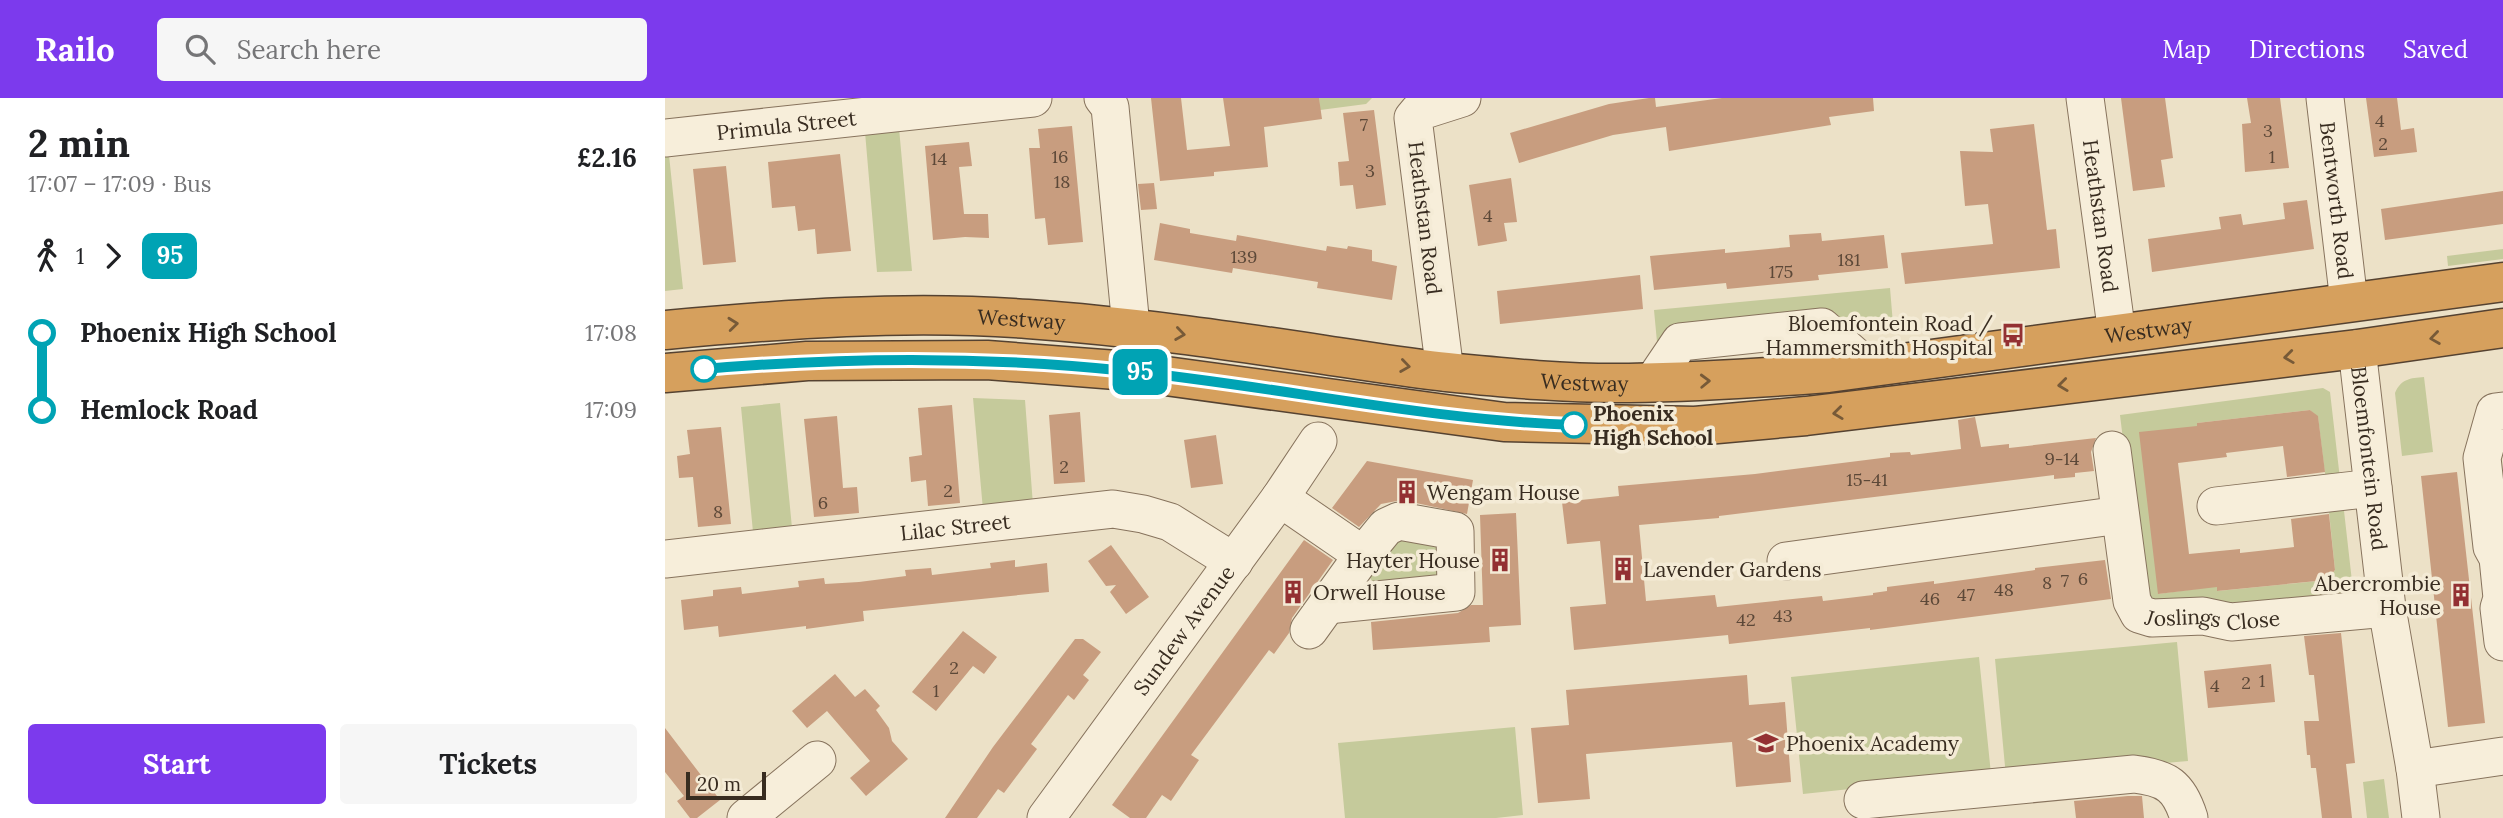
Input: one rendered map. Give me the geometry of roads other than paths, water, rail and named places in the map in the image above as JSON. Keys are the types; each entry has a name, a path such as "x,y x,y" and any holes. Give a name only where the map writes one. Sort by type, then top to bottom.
{"highway":[{"name":"Westway","path":"665,330 756,321 914,316 1024,318 1131,327 1445,372 1546,380 1732,380 1828,373 2503,282"},
{"name":"Westway","path":"665,373 807,361 1000,361 1142,373 1504,422 1695,426 1805,416 2357,349 2503,328"}],"street":[{"name":"Primula Street","path":"665,138 1033,98"},
{"path":"1103,98 1110,107 1131,327"},
{"name":"Heathstan Road","path":"1445,372 1413,118 1418,112 1462,98"},
{"name":"Heathstan Road","path":"2085,98 2117,334"},
{"name":"Bentworth Road","path":"2325,98 2349,302"},
{"name":"Bloemfontein Road","path":"2357,349 2387,608 2421,818"},
{"path":"2503,411 2495,412 2481,458 2492,547 2498,558 2503,598 2499,608 2503,642"},
{"name":"Sundew Avenue","path":"1055,814 1318,441"},
{"name":"Joslings Close","path":"2112,450 2132,601 2139,614 2152,618 2203,616 2231,622 2387,608"},
{"path":"2216,506 2373,488"},
{"path":"1280,498 1363,555"},
{"name":"Lilac Street","path":"665,559 1113,509 1170,522 1234,562"},
{"path":"1786,561 2120,514"},
{"path":"1399,521 1455,531 1456,592 1318,617 1363,555 1386,527 1399,521"},
{"path":"2415,769 2503,756"},
{"path":"747,818 817,760"},
{"path":"1863,800 2134,775 2157,777 2177,789 2189,818"}],"place":[{"name":"Bloemfontein Road / Hammersmith Hospital","path":"2013,335"},
{"name":"Phoenix High School","path":"1574,425"},
{"name":"Wengam House","path":"1407,492"},
{"name":"Hayter House","path":"1500,560"},
{"name":"Lavender Gardens","path":"1623,569"},
{"name":"Orwell House","path":"1293,592"},
{"name":"Abercrombie House","path":"2461,595"},
{"name":"Phoenix Academy","path":"1766,743"}]}
